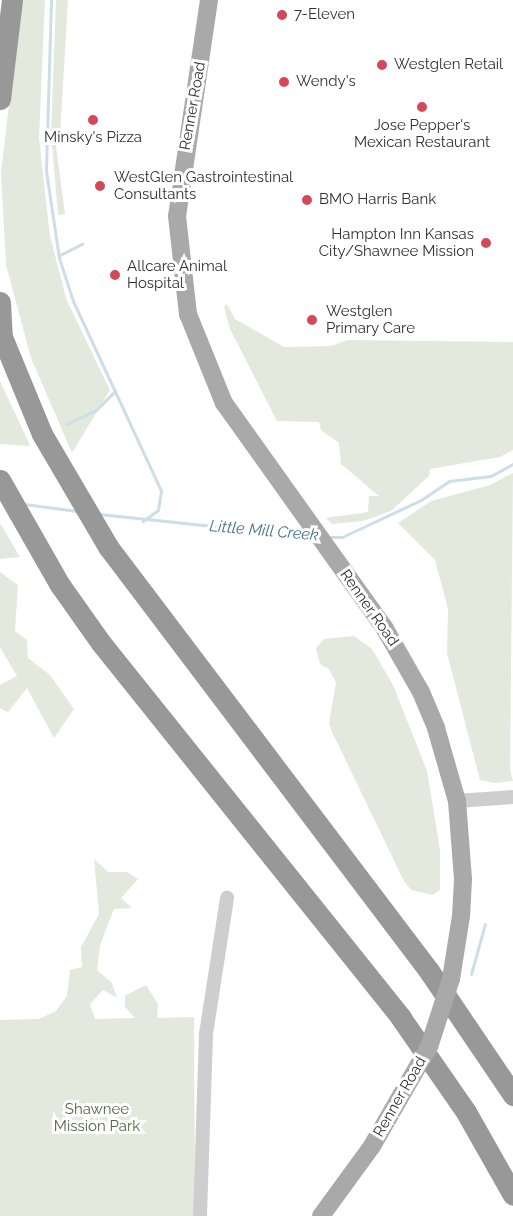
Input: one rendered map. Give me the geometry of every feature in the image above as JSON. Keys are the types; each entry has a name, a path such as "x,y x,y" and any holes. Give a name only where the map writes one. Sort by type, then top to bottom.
{"highway":[{"path":"0,99 12,0"},
{"path":"0,302 1,335 42,434 76,496 137,587 429,971 513,1095"},
{"path":"0,480 60,585 101,643 401,1018 466,1112 513,1195"}],"main road":[{"name":"Renner Road","path":"208,0 178,207 181,278 188,314 209,373 229,411 403,658 436,728 457,801 463,879 461,916 451,979 429,1047 372,1146 321,1216"}],"street":[{"path":"457,801 513,797"},
{"path":"200,1216 204,1065 211,987 227,898"}],"green space":[{"path":"21,0 45,0 39,138 50,236 67,301 110,390 72,453 31,358 6,265 1,173"},
{"path":"56,0 68,0 60,135 56,146 65,214 58,215 51,133"},
{"path":"227,304 235,319 284,347 331,346 348,340 513,342 513,450 500,457 430,469 429,476 391,511 363,521 332,524 326,518 368,512 369,496 379,496 341,464 339,443 321,430 319,422 277,421 230,329 224,307"},
{"path":"0,381 27,439 30,446 0,444"},
{"path":"513,473 510,770 513,781 495,783 480,780 447,653 448,609 435,560 398,523 431,501 490,485"},
{"path":"0,523 20,557 0,559"},
{"path":"0,572 18,585 15,631 27,640 28,658 50,675 74,709 54,738 27,688 8,712 0,708 0,685 17,676 0,647"},
{"path":"354,636 372,649 393,685 427,771 440,850 440,890 433,895 411,890 404,881 329,723 336,683 329,669 320,664 316,648 324,639"},
{"name":"Shawnee Mission Park","path":"94,859 108,872 127,872 138,879 121,898 132,908 114,909 100,945 97,970 112,983 117,998 103,990 90,1004 95,1019 135,1018 125,1007 125,996 146,985 158,1004 157,1018 194,1017 195,1216 0,1216 0,1020 39,1019 56,1011 67,996 70,970 82,967 81,947 99,914"}],"waterway":[{"path":"51,0 46,171 59,258 73,301 161,491 158,510 143,521"},
{"path":"463,69 464,65"},
{"path":"60,255 82,244"},
{"path":"66,424 96,410 115,391"},
{"name":"Little Mill Creek","path":"328,537 342,537 421,500 449,481 491,476 513,464"},
{"name":"Little Mill Creek","path":"24,504 77,511"},
{"name":"Little Mill Creek","path":"99,514 310,536"},
{"path":"471,974 485,924"}],"place":[{"name":"7-Eleven","path":"282,15"},
{"name":"Westglen Retail","path":"382,65"},
{"name":"Wendy's","path":"284,82"},
{"name":"Jose Pepper's Mexican Restaurant","path":"422,107"},
{"name":"Minsky's Pizza","path":"93,120"},
{"name":"WestGlen Gastrointestinal Consultants","path":"100,186"},
{"name":"BMO Harris Bank","path":"307,200"},
{"name":"Hampton Inn Kansas City/Shawnee Mission","path":"486,243"},
{"name":"Allcare Animal Hospital","path":"115,275"},
{"name":"Westglen Primary Care","path":"312,320"}]}
